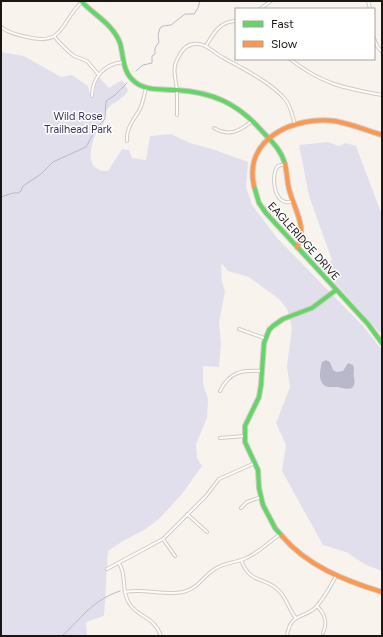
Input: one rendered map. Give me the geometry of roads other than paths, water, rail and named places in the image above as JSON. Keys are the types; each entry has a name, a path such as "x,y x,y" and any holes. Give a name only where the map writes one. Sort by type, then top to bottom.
{"street":[{"path":"261,8 271,1"},
{"path":"1,27 8,32 36,39 46,39 54,36 64,28 72,12 81,2 114,30 121,45 124,69 136,83 146,88 177,89 200,93 220,98 238,107 253,120 281,152 285,164 288,188 303,231 302,239 297,247"},
{"path":"206,46 219,27 229,22 235,21"},
{"path":"54,36 70,53 87,61 98,74"},
{"path":"375,41 382,52"},
{"path":"177,115 177,89 174,70 178,56 185,48 190,45 197,44 206,46 222,57 255,75 282,96 290,107 295,124"},
{"path":"291,60 305,71 327,82 349,89 382,95"},
{"path":"92,96 93,84 98,74 109,65 123,62"},
{"path":"127,141 128,131 141,106 146,88"},
{"path":"214,128 224,132 235,132 242,129 253,120"},
{"name":"EAGLERIDGE DRIVE","path":"382,135 330,121 295,124 282,129 269,138 261,147 254,161 252,174 254,191 257,200 266,213 368,324 382,343"},
{"path":"285,164 278,166 274,171 277,194 282,202 288,203 293,201"},
{"path":"336,290 312,308 275,324 269,330 264,338 260,396 247,419 244,428 244,436 246,448 255,463 261,497 268,516 279,535 293,548 318,565 363,586 382,592"},
{"path":"239,329 264,338"},
{"path":"220,391 227,380 236,374 245,371 262,371"},
{"path":"220,438 244,436"},
{"path":"107,569 163,539 206,496 219,480 255,463"},
{"path":"241,508 247,502 261,497"},
{"path":"187,514 207,532"},
{"path":"124,592 176,593 187,591 197,586 209,573 217,568 242,560 256,553 279,535"},
{"path":"163,539 175,556"},
{"path":"242,560 246,570 252,576 270,584 281,592 296,618"},
{"path":"119,563 124,576 124,592 130,605 152,621 162,636"},
{"path":"287,636 290,627 296,618 311,611 317,606 337,575"},
{"path":"317,606 325,618 326,626 323,633"}],"water":[{"path":"326,360 330,362 333,370 336,372 343,371 348,363 353,365 355,382 353,387 345,389 328,387 322,383 320,373 322,362"}],"waterway":[{"path":"136,71 143,65 152,63 152,56 155,54 155,48 159,42 158,35 160,28 171,25 185,14 194,14 200,1"},
{"path":"1,197 18,193 21,191 23,186 41,174 53,162 86,147 97,127 105,119 106,101 115,95 127,83"},
{"path":"62,636 94,605 110,595 120,591"}],"park label":[{"name":"Wild Rose Trailhead Park","path":"78,122"}]}
